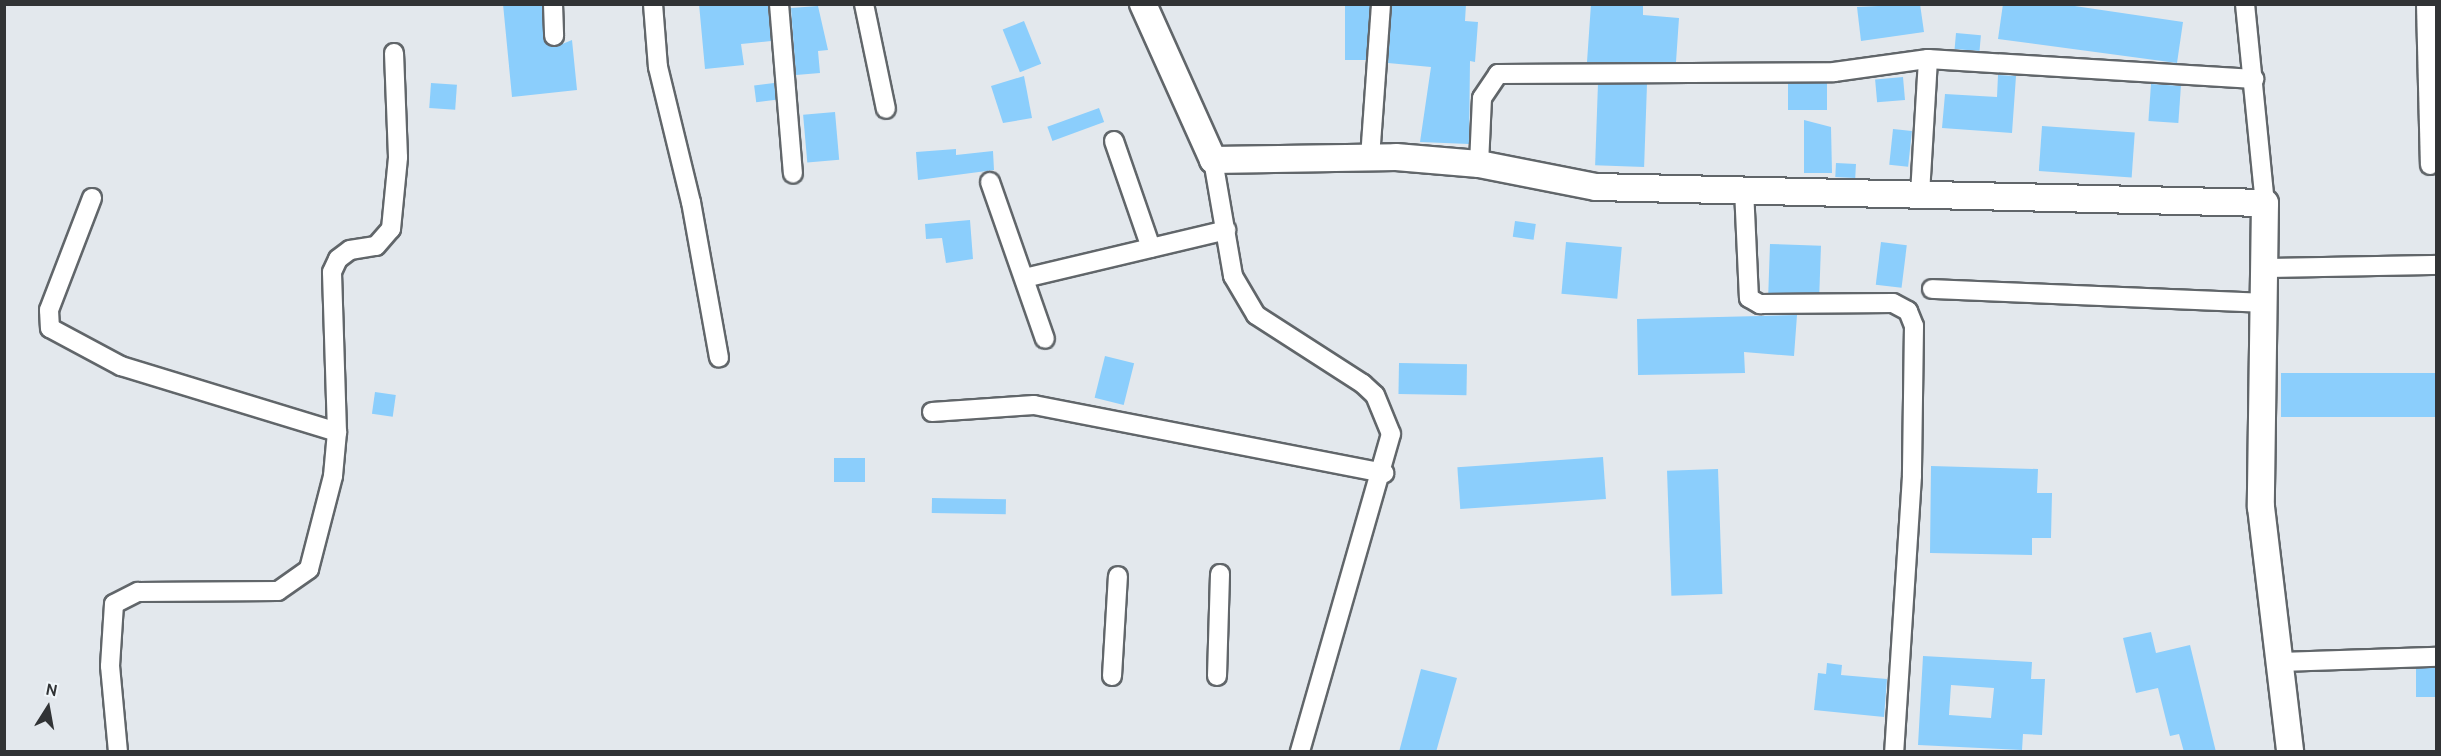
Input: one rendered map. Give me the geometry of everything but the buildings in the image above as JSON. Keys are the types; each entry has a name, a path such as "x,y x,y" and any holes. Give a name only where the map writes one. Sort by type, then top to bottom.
{"street":[{"path":"553,4 554,36"},
{"path":"652,4 661,84 691,202 719,358"},
{"path":"778,4 794,173"},
{"path":"864,4 886,109"},
{"path":"1143,4 1213,160 1233,276 1256,315 1375,395 1391,434 1384,473 1300,752"},
{"path":"1370,158 1382,4"},
{"path":"2245,4 2265,202 2261,507 2282,662 2290,752"},
{"path":"2426,4 2430,165"},
{"path":"118,752 110,666 114,604 138,592 278,591 297,583 316,546 337,432 332,272 338,259 376,246 391,229 398,158 394,53"},
{"path":"1479,164 1482,98 1498,74 1834,72 1928,59 2254,79"},
{"path":"1920,194 1928,59"},
{"path":"1114,141 1151,248"},
{"path":"1213,160 1370,158 1479,164 1596,187 2265,202"},
{"path":"990,182 1025,278 1044,339"},
{"path":"1744,189 1749,298 1760,304 1893,303 1908,311 1914,326 1911,476 1894,752"},
{"path":"92,198 49,310 50,328 121,366 337,432"},
{"path":"1025,278 1226,230"},
{"path":"2264,268 2436,265"},
{"path":"1932,289 2264,303"},
{"path":"932,412 1034,405 1384,473"},
{"path":"1217,676 1220,574"},
{"path":"1112,676 1118,576"},
{"path":"2282,662 2436,657"}]}
